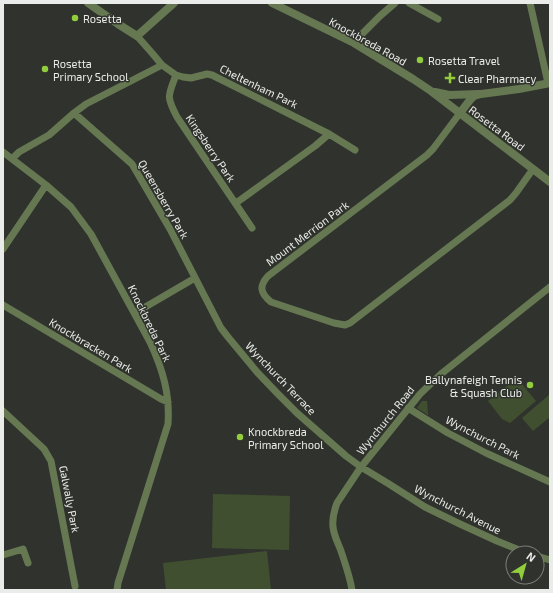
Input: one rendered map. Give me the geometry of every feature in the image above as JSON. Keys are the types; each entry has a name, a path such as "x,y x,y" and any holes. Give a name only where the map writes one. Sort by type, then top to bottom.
{"street":[{"path":"88,3 137,36 174,3"},
{"name":"Knockbreda Road","path":"272,3 354,43 431,91"},
{"path":"354,43 395,3"},
{"path":"408,3 438,19"},
{"path":"431,91 449,95 481,94 549,83 530,3"},
{"name":"Cheltenham Park","path":"137,36 162,65 176,75 191,78 208,74 212,75 330,134 355,150"},
{"path":"13,158 19,152 49,135 86,104 162,65"},
{"name":"Kingsberry Park","path":"176,75 169,96 172,107 177,117 252,228"},
{"name":"Rosetta Road","path":"431,91 550,182"},
{"path":"460,113 474,96 481,94"},
{"name":"Queensberry Park","path":"74,113 132,164 170,229 212,313"},
{"name":"Mount Merrion Park","path":"460,113 433,149 426,155 268,276 263,281 262,287 265,297 271,302 334,323 345,325 350,323 510,200 533,169"},
{"path":"236,203 330,134"},
{"name":"Knockbreda Park","path":"3,152 13,158 71,207 91,234 156,355 164,378 168,402 168,424 117,590"},
{"path":"3,249 46,185"},
{"path":"134,313 195,278"},
{"name":"Wynchurch Road","path":"352,590 344,562 334,536 333,519 334,510 337,503 361,467 420,394 441,374 550,287"},
{"name":"Knockbracken Park","path":"3,306 168,402"},
{"name":"Wynchurch Terrace","path":"212,313 228,337 257,372 277,393 333,446 361,467"},
{"name":"Wynchurch Park","path":"408,408 448,433 486,453 550,482"},
{"name":"Galwally Park","path":"3,411 44,449 51,461 75,586"},
{"name":"Wynchurch Avenue","path":"361,467 425,507 505,545"},
{"path":"3,555 23,549 28,563"}],"green space":[{"path":"517,378 536,401 510,423 502,419 488,401"},
{"path":"550,394 550,417 533,431 522,418"},
{"path":"422,401 427,401 428,415 417,408"},
{"path":"213,494 290,496 289,550 212,548"},
{"path":"267,551 271,590 166,590 163,563"}],"place":[{"name":"Rosetta","path":"75,18"},
{"name":"Rosetta Travel","path":"420,60"},
{"name":"Rosetta Primary School","path":"45,69"},
{"name":"Clear Pharmacy","path":"450,78"},
{"name":"Ballynafeigh Tennis & Squash Club","path":"530,385"},
{"name":"Knockbreda Primary School","path":"240,437"}]}
